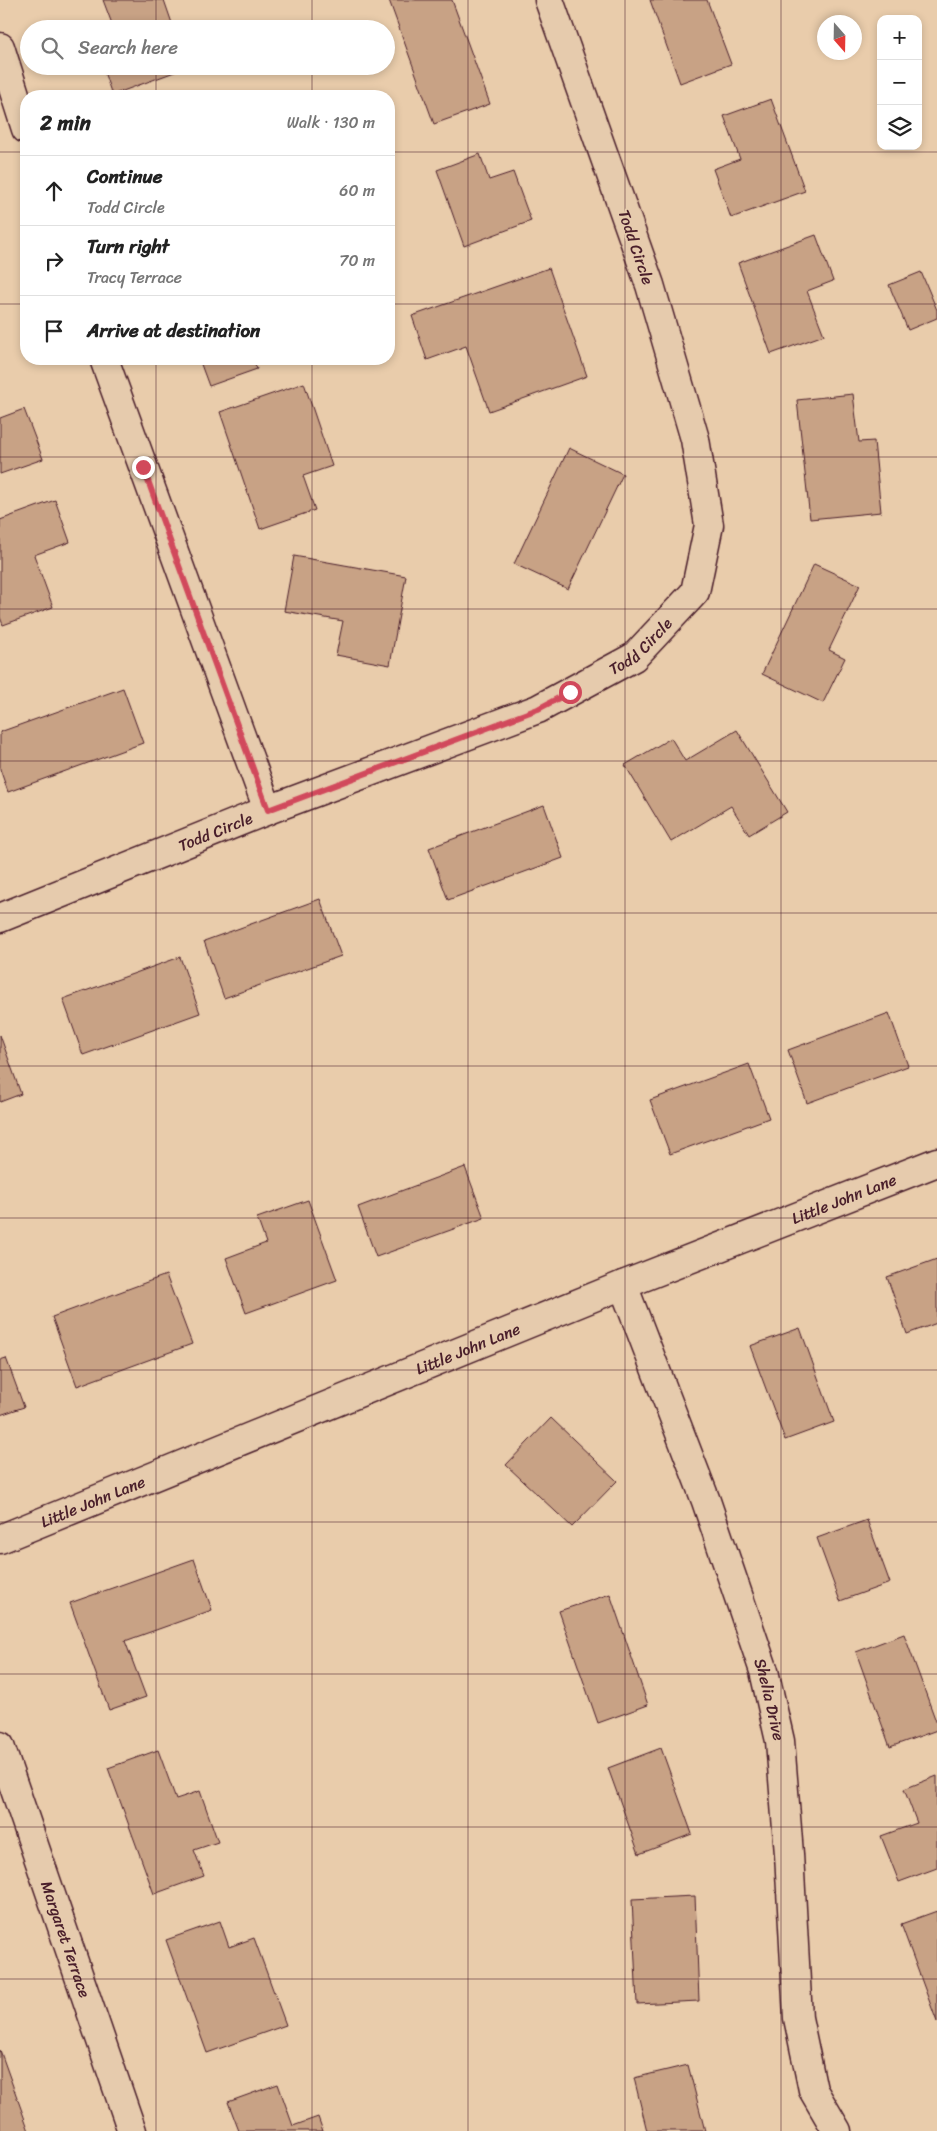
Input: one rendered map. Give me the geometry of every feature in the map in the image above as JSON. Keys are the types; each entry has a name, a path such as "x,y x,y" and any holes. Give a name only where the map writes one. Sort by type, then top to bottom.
{"street":[{"name":"Todd Circle","path":"0,918 268,810 538,709 634,657 695,592 709,525 696,439 650,284 549,0"},
{"path":"0,47 20,110"},
{"path":"106,365 268,810"},
{"name":"Little John Lane","path":"0,1539 623,1285 937,1162"},
{"name":"Shelia Drive","path":"623,1285 706,1501 764,1671 780,1741 798,2018 813,2090 837,2131"},
{"name":"Margaret Terrace","path":"0,1746 132,2131"}],"building":[{"path":"103,0 164,0 171,20 111,20"},
{"path":"389,0 452,0 490,104 434,124"},
{"path":"650,0 707,0 731,64 680,83"},
{"path":"105,75 166,75 126,90 110,90"},
{"path":"771,99 805,191 731,218 713,169 740,159 724,116"},
{"path":"480,154 489,180 513,172 531,221 464,246 437,170"},
{"path":"816,235 833,281 807,291 824,335 771,354 738,263"},
{"path":"549,268 587,376 489,411 466,346 427,360 412,316"},
{"path":"921,272 937,310 937,318 908,330 889,285"},
{"path":"201,365 255,365 257,369 209,386"},
{"path":"304,383 332,466 303,476 315,510 260,529 220,412"},
{"path":"853,394 859,442 874,441 881,512 810,519 797,400"},
{"path":"24,409 43,459 0,474 0,418"},
{"path":"569,448 623,474 568,589 514,564"},
{"path":"55,500 70,542 34,555 53,607 3,625 0,617 0,520"},
{"path":"294,556 406,576 390,665 336,655 343,621 284,611"},
{"path":"814,564 860,585 829,650 845,658 823,703 762,674"},
{"path":"123,688 143,743 8,792 0,769 0,732"},
{"path":"737,730 787,812 749,835 731,806 671,842 625,765 671,738 685,761"},
{"path":"544,805 563,858 448,900 429,848"},
{"path":"320,899 341,956 224,998 204,941"},
{"path":"180,957 200,1013 83,1055 63,999"},
{"path":"889,1013 908,1066 807,1103 788,1050"},
{"path":"0,1035 21,1094 0,1102"},
{"path":"749,1064 769,1118 670,1154 650,1100"},
{"path":"465,1167 484,1218 376,1257 358,1207"},
{"path":"308,1200 337,1280 246,1313 226,1258 266,1243 257,1218"},
{"path":"937,1259 937,1323 907,1334 887,1277"},
{"path":"166,1275 192,1344 77,1386 52,1317"},
{"path":"800,1328 834,1422 785,1440 750,1346"},
{"path":"6,1358 24,1407 0,1415 0,1360"},
{"path":"551,1418 617,1481 572,1527 506,1465"},
{"path":"867,1520 890,1583 840,1601 817,1538"},
{"path":"194,1559 212,1610 125,1641 146,1697 109,1710 70,1603"},
{"path":"610,1594 648,1705 598,1723 559,1611"},
{"path":"904,1634 937,1724 937,1730 890,1747 856,1652"},
{"path":"661,1748 692,1834 639,1854 608,1768"},
{"path":"158,1750 176,1799 200,1791 218,1842 194,1850 204,1876 154,1894 108,1768"},
{"path":"937,1776 937,1868 899,1882 881,1836 917,1823 904,1789"},
{"path":"695,1896 699,2001 637,2004 632,1899"},
{"path":"937,1911 937,2022 901,1924"},
{"path":"220,1921 229,1947 254,1938 286,2025 207,2053 166,1940"},
{"path":"0,2050 29,2131 0,2131"},
{"path":"688,2065 705,2131 647,2131 634,2078"},
{"path":"278,2084 293,2126 318,2117 323,2131 239,2131 228,2102"}],"route":[{"path":"143,467 268,810 538,709 570,692"}]}
